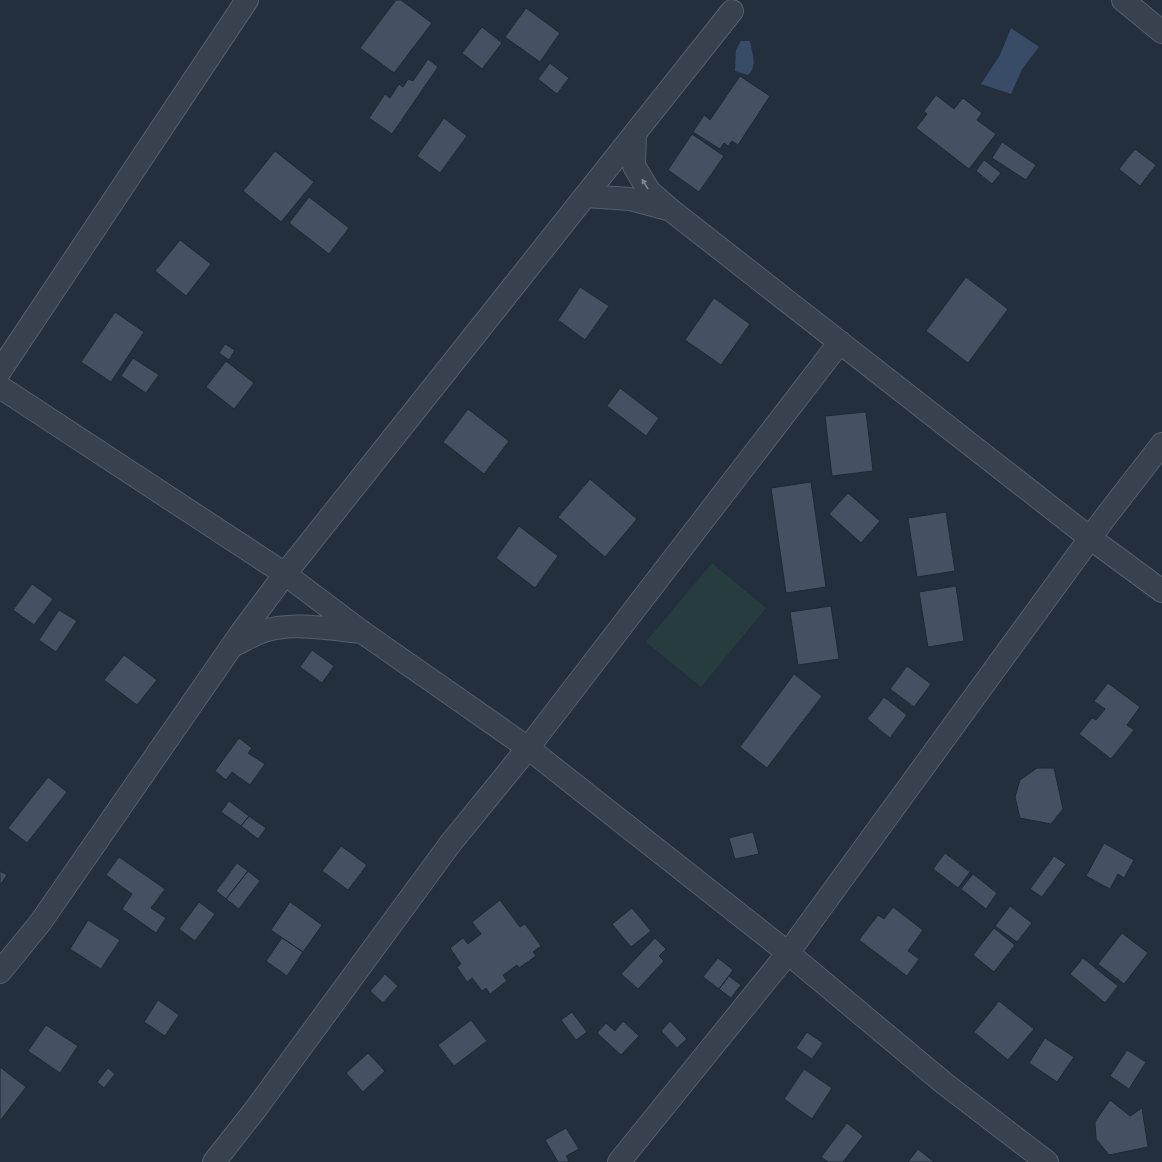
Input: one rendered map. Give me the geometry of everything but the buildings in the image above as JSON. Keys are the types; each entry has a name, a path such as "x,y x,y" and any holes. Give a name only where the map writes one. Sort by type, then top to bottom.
{"street":[{"path":"0,371 247,0"},
{"path":"1123,0 1162,32"},
{"path":"0,972 40,923 241,633 285,574 732,11"},
{"path":"634,134 634,166 649,191 672,211 1090,538 1162,591"},
{"path":"585,196 630,199 672,211"},
{"path":"214,1162 260,1104 450,844 528,748 840,342"},
{"path":"0,387 285,574 362,632 528,748 788,953 945,1084 1048,1162"},
{"path":"619,1162 788,953 1090,538 1162,444"},
{"path":"232,646 261,632 281,627 309,627 362,632"}],"green space":[{"path":"712,563 766,608 701,687 646,642"}],"water":[{"path":"1011,28 1039,47 1022,69 1011,94 981,84 1000,55"},
{"path":"741,41 750,41 753,55 753,68 748,75 735,71 736,50"}]}
